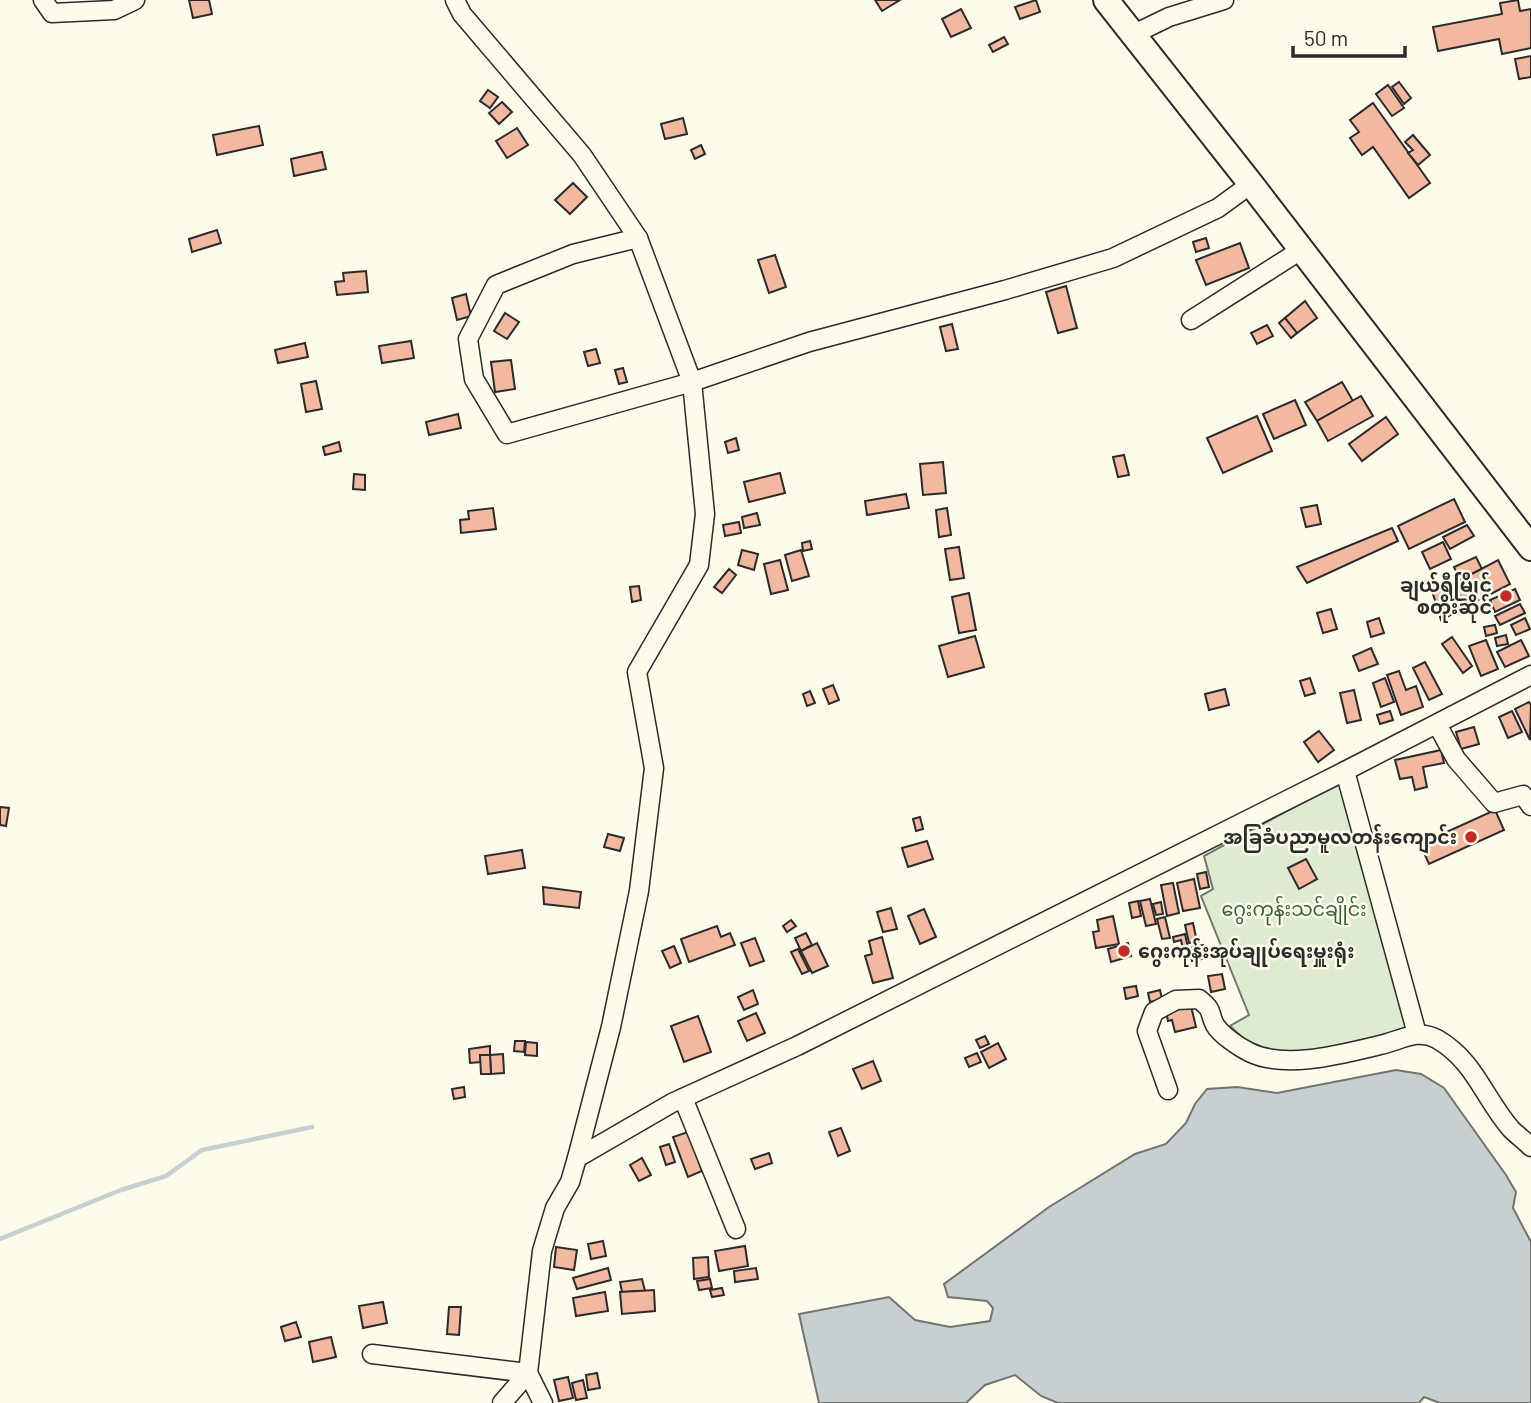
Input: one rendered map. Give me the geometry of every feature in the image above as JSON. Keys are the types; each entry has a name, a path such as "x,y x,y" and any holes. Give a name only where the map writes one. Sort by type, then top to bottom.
{"highway":[{"path":"1106,0 1531,548"}],"street":[{"path":"43,0 51,13 114,10 135,0"},
{"path":"455,0 462,14 582,155 638,238 692,382 705,514 698,565 637,672 654,768 639,891 611,1027 577,1158 570,1182 555,1208 542,1251 527,1373 502,1403"},
{"path":"1132,35 1169,17 1224,0"},
{"path":"638,238 573,254 496,285 468,339 474,379 507,434 692,382 809,342 1113,258 1218,208 1251,184"},
{"path":"1191,320 1301,250"},
{"path":"577,1158 683,1098 810,1040 1531,675"},
{"path":"1437,724 1456,759 1494,803 1523,795 1531,806"},
{"path":"1345,771 1416,1034"},
{"path":"1168,1090 1147,1031 1154,1012 1176,1000 1199,999 1211,1009 1216,1026 1230,1039 1248,1052 1272,1060 1333,1055 1416,1034 1435,1038 1466,1061 1511,1129 1531,1147"},
{"path":"683,1098 736,1229"},
{"path":"372,1354 527,1373"},
{"path":"527,1373 543,1403"}],"green space":[{"name":"ဂွေးကုန်းသင်ချိုင်း","path":"1344,780 1411,1029 1312,1054 1259,1053 1230,1026 1249,1015 1201,896 1213,889 1204,856"}],"shaded area":[{"path":"1396,1070 1421,1074 1444,1088 1516,1192 1513,1208 1531,1242 1531,1403 1440,1403 1424,1397 1419,1403 1058,1403 1041,1396 1015,1375 985,1385 966,1403 819,1403 799,1314 889,1297 915,1320 950,1327 990,1321 993,1308 987,1301 948,1297 944,1284 1049,1207 1135,1154 1166,1144 1186,1123 1195,1104 1207,1089 1237,1087 1277,1093"}],"building":[{"path":"189,0 209,0 212,14 193,18"},
{"path":"875,0 900,0 882,11"},
{"path":"1036,0 1040,12 1020,19 1015,7"},
{"path":"1518,0 1520,11 1531,9 1531,48 1502,54 1499,39 1438,51 1433,27 1502,14 1500,3"},
{"path":"961,9 971,28 951,37 942,19"},
{"path":"1004,37 1008,44 993,52 989,45"},
{"path":"1531,56 1531,77 1519,79 1515,59"},
{"path":"1399,82 1411,98 1404,104 1392,87"},
{"path":"1388,85 1404,108 1392,116 1376,94"},
{"path":"488,90 498,97 490,108 480,101"},
{"path":"502,102 512,112 499,124 489,113"},
{"path":"1373,103 1430,183 1409,198 1373,147 1362,155 1350,138 1359,132 1350,120"},
{"path":"683,118 687,134 665,139 661,124"},
{"path":"259,126 263,145 217,155 213,135"},
{"path":"517,128 528,145 507,158 496,141"},
{"path":"1413,135 1430,155 1418,165 1408,153 1413,150 1405,142"},
{"path":"701,145 705,154 695,159 691,150"},
{"path":"322,152 326,169 294,176 291,159"},
{"path":"573,183 587,197 570,214 555,200"},
{"path":"217,230 221,243 192,252 189,239"},
{"path":"1206,238 1209,248 1196,252 1193,242"},
{"path":"1240,243 1249,268 1206,285 1196,260"},
{"path":"775,255 786,287 769,293 758,260"},
{"path":"366,271 368,292 337,295 335,282 344,281 343,273"},
{"path":"1066,286 1077,328 1058,333 1046,292"},
{"path":"466,294 471,316 457,320 452,298"},
{"path":"1305,301 1317,318 1297,333 1285,318"},
{"path":"505,313 519,322 507,339 494,331"},
{"path":"1285,318 1297,333 1291,338 1279,323"},
{"path":"952,324 958,349 946,351 940,327"},
{"path":"1267,325 1273,336 1257,344 1251,333"},
{"path":"411,341 414,358 382,363 379,346"},
{"path":"305,343 308,357 278,363 275,350"},
{"path":"596,349 600,363 588,366 584,352"},
{"path":"511,360 515,389 495,392 491,362"},
{"path":"623,368 627,382 619,384 615,370"},
{"path":"316,381 322,409 306,412 301,384"},
{"path":"1342,382 1353,401 1317,421 1305,402"},
{"path":"1361,396 1373,416 1328,441 1317,421"},
{"path":"1295,400 1306,425 1274,439 1263,414"},
{"path":"458,414 461,428 429,435 426,422"},
{"path":"1257,416 1272,451 1223,473 1207,438"},
{"path":"1386,417 1398,434 1362,461 1349,444"},
{"path":"736,438 739,450 728,453 725,442"},
{"path":"339,442 341,451 325,455 323,447"},
{"path":"1124,455 1129,475 1118,477 1113,457"},
{"path":"943,462 946,493 923,495 920,464"},
{"path":"780,473 785,493 749,502 744,482"},
{"path":"354,474 365,475 365,490 353,489"},
{"path":"906,494 909,508 867,515 865,501"},
{"path":"1454,499 1465,522 1409,549 1398,526"},
{"path":"1317,505 1321,524 1306,527 1301,508"},
{"path":"493,508 496,529 461,533 460,520 469,519 468,511"},
{"path":"947,508 951,535 939,537 936,510"},
{"path":"757,513 760,525 744,528 742,517"},
{"path":"739,522 741,533 725,536 723,525"},
{"path":"1467,525 1474,536 1450,549 1443,537"},
{"path":"1392,528 1398,541 1307,583 1297,567"},
{"path":"810,541 812,549 803,551 802,543"},
{"path":"1443,542 1451,559 1430,569 1422,552"},
{"path":"959,547 964,578 950,580 945,549"},
{"path":"742,550 758,554 754,570 738,565"},
{"path":"801,550 809,576 792,581 785,555"},
{"path":"1476,557 1482,569 1460,580 1454,567"},
{"path":"780,560 788,590 771,594 764,564"},
{"path":"1498,560 1510,584 1466,607 1453,584"},
{"path":"729,569 736,575 722,593 714,587"},
{"path":"639,586 641,600 632,602 630,587"},
{"path":"1446,587 1449,592 1456,589 1466,607 1441,620 1433,594"},
{"path":"1515,589 1520,600 1495,612 1490,600"},
{"path":"969,593 976,630 959,633 952,597"},
{"path":"1520,604 1525,613 1500,625 1495,616"},
{"path":"1331,609 1337,629 1323,633 1317,613"},
{"path":"1379,618 1384,633 1371,637 1367,622"},
{"path":"1525,618 1530,629 1516,635 1511,625"},
{"path":"1495,625 1497,633 1486,636 1484,627"},
{"path":"1506,635 1508,644 1497,646 1495,638"},
{"path":"975,636 984,667 948,677 939,646"},
{"path":"1452,637 1472,666 1463,673 1442,644"},
{"path":"1486,640 1498,669 1481,676 1469,646"},
{"path":"1521,640 1529,656 1505,667 1497,652"},
{"path":"1371,648 1378,664 1359,671 1353,656"},
{"path":"1425,662 1442,694 1429,700 1413,668"},
{"path":"1399,671 1406,690 1416,686 1423,707 1401,715 1387,675"},
{"path":"1310,678 1315,693 1305,696 1300,681"},
{"path":"1385,678 1394,702 1381,707 1373,683"},
{"path":"833,685 839,700 829,704 823,689"},
{"path":"1225,689 1229,705 1209,710 1205,694"},
{"path":"1354,690 1361,720 1347,723 1340,693"},
{"path":"810,691 815,703 807,706 803,694"},
{"path":"1529,702 1531,705 1530,740 1515,709"},
{"path":"1390,711 1393,720 1380,724 1377,715"},
{"path":"1512,711 1522,732 1508,738 1499,717"},
{"path":"1474,727 1479,744 1461,749 1456,732"},
{"path":"1319,731 1334,750 1318,762 1304,742"},
{"path":"1441,750 1444,763 1423,767 1427,787 1415,790 1412,777 1400,779 1395,760"},
{"path":"0,807 9,808 6,826 0,825"},
{"path":"1495,810 1504,830 1429,864 1420,844"},
{"path":"920,817 923,829 916,831 913,819"},
{"path":"608,834 624,838 620,851 604,847"},
{"path":"927,841 933,859 908,867 902,848"},
{"path":"522,850 525,868 488,874 485,856"},
{"path":"1306,859 1317,879 1299,889 1288,868"},
{"path":"1206,872 1209,887 1200,889 1197,874"},
{"path":"1194,879 1200,908 1183,911 1177,883"},
{"path":"1173,883 1179,913 1167,916 1161,885"},
{"path":"543,887 581,892 579,908 544,904"},
{"path":"1150,899 1156,924 1146,926 1140,901"},
{"path":"1138,901 1141,916 1132,918 1129,903"},
{"path":"1161,902 1163,914 1156,915 1153,904"},
{"path":"891,908 897,929 883,932 877,912"},
{"path":"924,909 936,937 920,944 908,916"},
{"path":"1113,916 1119,944 1096,948 1093,932 1099,931 1097,920"},
{"path":"1165,917 1170,938 1162,939 1157,919"},
{"path":"791,920 796,926 787,932 783,926"},
{"path":"1193,923 1197,942 1189,943 1185,925"},
{"path":"717,926 721,937 730,933 735,945 689,962 681,939"},
{"path":"806,933 812,945 801,951 795,938"},
{"path":"1185,934 1188,948 1183,949 1181,940 1174,942 1173,937"},
{"path":"882,937 893,978 873,983 865,956 872,954 869,941"},
{"path":"755,938 764,961 750,966 741,943"},
{"path":"817,943 828,966 812,973 801,951"},
{"path":"1128,943 1131,956 1111,962 1108,949"},
{"path":"1203,945 1206,958 1192,961 1190,948"},
{"path":"674,946 681,963 670,968 662,951"},
{"path":"798,949 809,971 802,974 791,952"},
{"path":"1222,974 1225,989 1211,992 1208,976"},
{"path":"1136,986 1138,996 1126,999 1124,988"},
{"path":"753,990 758,1004 744,1010 738,997"},
{"path":"1160,990 1162,999 1150,1002 1148,993"},
{"path":"1191,1006 1196,1027 1175,1032 1172,1020 1168,1021 1166,1012"},
{"path":"756,1013 765,1033 747,1041 738,1021"},
{"path":"698,1016 711,1052 684,1062 671,1026"},
{"path":"985,1036 989,1044 980,1048 976,1040"},
{"path":"515,1041 525,1041 524,1052 514,1051"},
{"path":"526,1042 537,1043 537,1056 525,1055"},
{"path":"998,1043 1006,1059 989,1068 981,1052"},
{"path":"490,1046 490,1055 480,1055 481,1062 470,1063 469,1049"},
{"path":"977,1053 981,1062 969,1067 965,1058"},
{"path":"503,1054 504,1073 491,1074 490,1055"},
{"path":"480,1055 490,1055 491,1074 481,1074"},
{"path":"873,1061 881,1081 862,1089 853,1069"},
{"path":"464,1087 465,1097 454,1099 452,1089"},
{"path":"841,1128 850,1151 838,1156 829,1132"},
{"path":"688,1132 702,1171 688,1177 673,1137"},
{"path":"669,1144 675,1162 666,1165 660,1147"},
{"path":"769,1153 772,1163 755,1169 751,1159"},
{"path":"642,1158 651,1175 639,1181 630,1165"},
{"path":"603,1241 606,1256 591,1259 588,1244"},
{"path":"745,1246 748,1266 719,1271 715,1251"},
{"path":"556,1247 577,1250 574,1270 554,1267"},
{"path":"708,1257 709,1277 694,1279 693,1258"},
{"path":"608,1268 611,1280 577,1289 573,1278"},
{"path":"756,1268 758,1279 735,1282 734,1271"},
{"path":"642,1279 645,1291 622,1292 620,1282"},
{"path":"710,1279 712,1288 699,1290 697,1281"},
{"path":"722,1288 724,1295 712,1297 710,1290"},
{"path":"654,1290 655,1311 622,1314 620,1292"},
{"path":"605,1292 608,1311 576,1316 573,1298"},
{"path":"383,1302 387,1323 363,1328 359,1306"},
{"path":"449,1307 461,1307 459,1335 447,1334"},
{"path":"296,1322 301,1337 285,1341 281,1327"},
{"path":"331,1337 336,1357 313,1362 309,1342"},
{"path":"597,1373 600,1388 588,1390 586,1375"},
{"path":"568,1377 573,1398 559,1401 554,1380"},
{"path":"583,1380 587,1398 576,1400 572,1383"}],"waterway":[{"path":"0,1239 121,1190 166,1176 202,1150 312,1127"}],"place":[{"name":"ချယ်ရီမြိုင် စတိုးဆိုင်","path":"1506,596"},
{"name":"အခြခံပညာမူလတန်းကျောင်း","path":"1471,837"},
{"name":"ဂွေးကုန်းအုပ်ချုပ်ရေးမှူးရုံး","path":"1124,951"}]}
